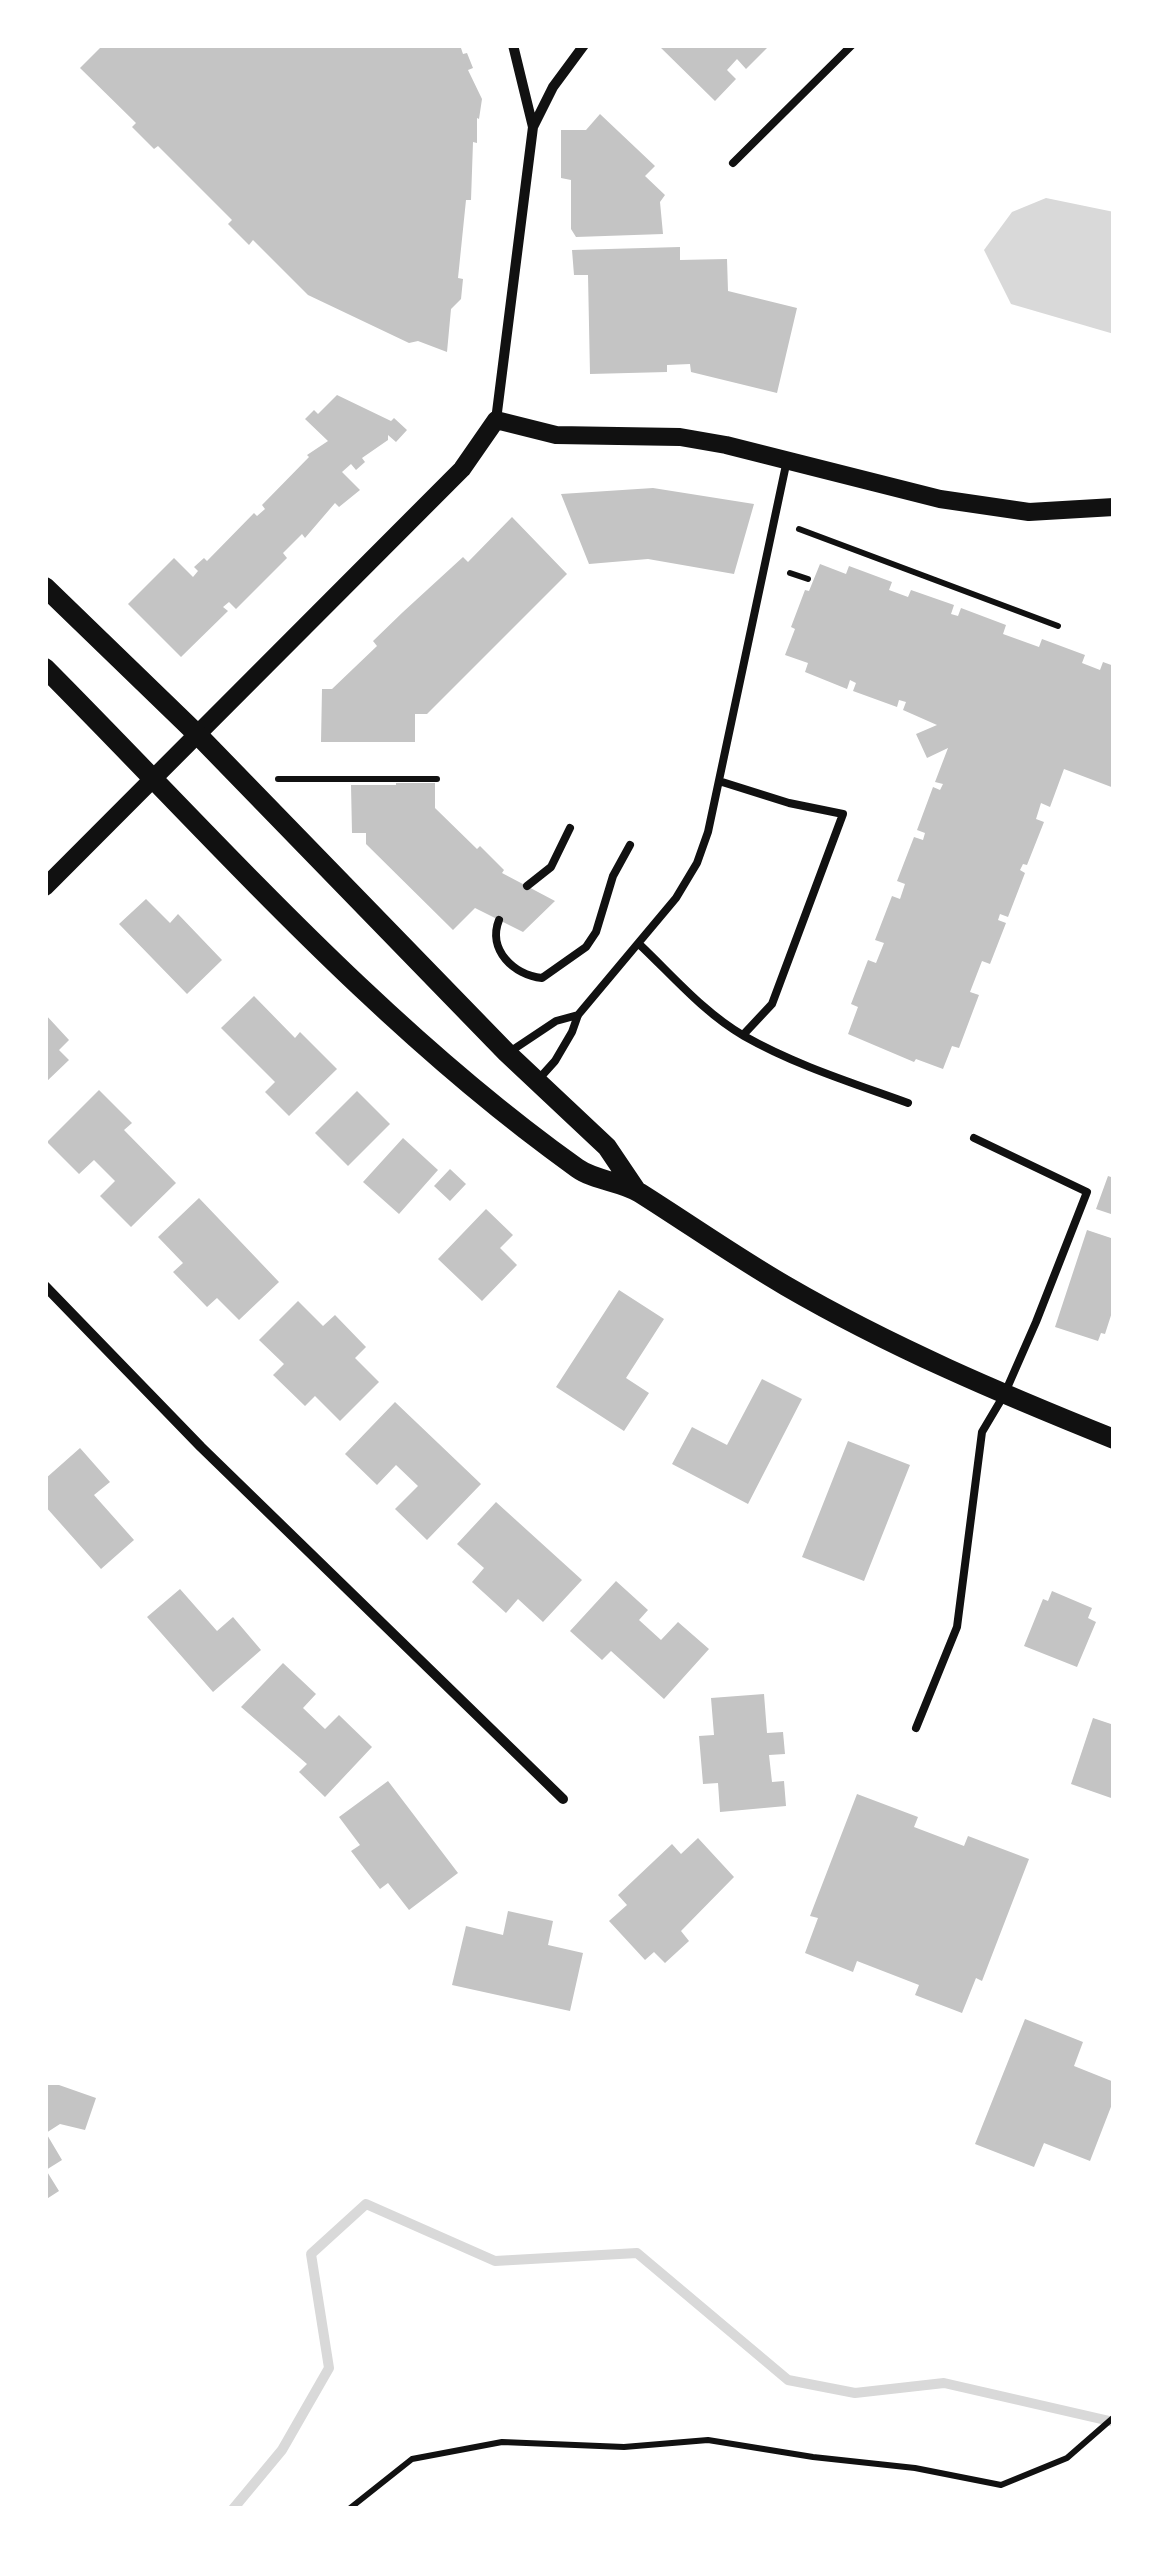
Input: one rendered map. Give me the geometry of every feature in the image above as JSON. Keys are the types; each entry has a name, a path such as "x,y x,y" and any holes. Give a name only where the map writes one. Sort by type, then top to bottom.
{"main road":[{"path":"45,587 198,736 507,1053 607,1147 636,1190"},
{"path":"45,668 301,928 423,1043 581,1172 636,1190 789,1288 882,1337 1004,1395 1114,1439"}],"street":[{"path":"513,45 533,126"},
{"path":"45,887 462,469 496,420 533,126 553,87 584,45"},
{"path":"496,420 556,435 680,437 940,499 1029,512 1114,507"},
{"path":"45,1286 201,1447 562,1798"}],"lane":[{"path":"733,163 852,45"},
{"path":"537,1081 555,1061 578,1014 676,898 696,863 708,832 787,460"},
{"path":"719,780 790,804 843,814 772,1004 743,1035"},
{"path":"527,886 551,867 570,828"},
{"path":"499,920 496,943 506,960 518,972 542,978 586,946 596,932 613,876 630,845"},
{"path":"639,944 714,1015 743,1035 801,1063 908,1103"},
{"path":"507,1053 556,1021 578,1014"},
{"path":"916,1728 957,1627 982,1432 1004,1395 1087,1192 974,1138"}],"path":[{"path":"799,529 1058,626"},
{"path":"790,573 808,579"},
{"path":"278,780 437,780"},
{"path":"349,2509 412,2459 502,2442 624,2446 708,2440 915,2468 1001,2484 1067,2458 1114,2417"}],"shaded area":[{"path":"1046,198 1114,212 1114,334 1011,304 984,250 1012,212"}],"building":[{"path":"103,45 460,45 463,54 467,53 473,68 468,70 482,99 477,143 473,142 471,200 466,200 458,278 463,279 461,299 451,309 447,352 418,341 409,343 308,295 253,240 249,245 228,224 232,220 158,146 154,149 132,127 136,123 80,68"},
{"path":"658,45 770,45 746,69 737,59 727,70 736,79 715,101"},
{"path":"600,114 655,166 645,176 665,195 660,202 663,234 576,237 571,229 571,180 561,178 561,130 586,130"},
{"path":"680,247 680,260 727,259 728,291 797,308 777,393 691,372 690,364 667,365 667,372 590,374 588,275 574,275 572,250"},
{"path":"337,395 391,421 394,418 407,430 396,442 388,435 388,440 362,458 365,462 356,470 351,464 342,472 360,490 339,507 335,503 305,538 302,534 283,553 287,558 236,609 229,602 223,607 228,611 181,657 128,604 174,558 193,577 198,571 194,567 204,558 207,561 254,513 257,516 265,509 262,505 307,455 328,441 305,419 314,410 318,414"},
{"path":"653,488 754,504 734,574 648,559 589,564 561,494"},
{"path":"512,517 567,574 427,714 415,714 415,742 321,742 322,689 332,689 377,646 373,641 403,612 463,557 468,562"},
{"path":"820,564 846,574 849,566 892,582 889,590 908,597 911,590 954,605 951,614 958,616 961,608 1006,625 1003,634 1039,647 1042,639 1085,655 1082,663 1100,670 1103,662 1114,666 1114,788 1064,769 1050,807 1041,803 1036,819 1044,822 1027,865 1023,864 1020,870 1025,873 1008,917 1000,914 998,920 1006,923 990,964 982,961 970,992 979,995 959,1048 952,1046 943,1069 916,1059 914,1062 848,1034 858,1007 851,1004 868,960 876,963 884,943 875,940 892,896 900,899 905,884 897,881 914,837 923,840 925,833 917,830 933,787 940,790 943,784 935,782 948,748 927,758 916,734 937,725 903,710 906,702 899,700 897,707 853,691 856,683 850,680 847,689 805,672 808,663 785,655 805,590 809,591"},
{"path":"435,783 435,808 477,849 480,846 504,870 502,873 555,901 523,932 475,908 453,930 366,844 366,833 352,833 351,785"},
{"path":"146,899 170,923 178,914 222,960 187,994 119,924"},
{"path":"254,996 295,1038 300,1032 337,1069 289,1116 265,1092 275,1082 221,1028"},
{"path":"45,1014 69,1040 59,1050 69,1060 45,1083"},
{"path":"99,1090 132,1123 124,1130 176,1183 131,1227 100,1196 115,1181 94,1160 79,1174 47,1142"},
{"path":"357,1091 390,1124 348,1166 315,1133"},
{"path":"403,1138 438,1170 399,1214 363,1182"},
{"path":"450,1169 466,1184 450,1201 434,1186"},
{"path":"1108,1176 1114,1178 1114,1215 1096,1209"},
{"path":"199,1198 279,1282 239,1320 217,1298 207,1307 173,1272 183,1263 158,1237"},
{"path":"486,1209 513,1235 500,1248 517,1265 482,1301 438,1259"},
{"path":"1087,1230 1114,1239 1114,1306 1105,1334 1101,1333 1098,1341 1055,1327"},
{"path":"619,1290 664,1319 626,1378 649,1393 624,1431 556,1387"},
{"path":"298,1301 323,1326 335,1315 366,1347 355,1358 379,1382 340,1421 315,1396 305,1406 273,1375 284,1364 259,1340"},
{"path":"762,1379 802,1399 748,1504 672,1464 692,1427 727,1445"},
{"path":"395,1402 481,1484 427,1540 395,1509 418,1486 396,1465 377,1485 345,1454"},
{"path":"848,1441 910,1465 864,1581 802,1557"},
{"path":"80,1448 110,1482 94,1495 134,1540 101,1569 45,1506 45,1479"},
{"path":"496,1502 582,1580 543,1622 518,1599 506,1613 472,1582 484,1568 457,1544"},
{"path":"616,1581 648,1610 639,1620 661,1640 678,1622 709,1649 664,1699 611,1651 602,1660 570,1631"},
{"path":"180,1589 217,1631 233,1617 261,1650 213,1692 147,1617"},
{"path":"1052,1591 1092,1608 1088,1618 1096,1622 1077,1667 1024,1646 1043,1599 1048,1601"},
{"path":"283,1663 316,1694 303,1708 325,1729 339,1715 372,1747 325,1797 299,1772 307,1764 241,1707"},
{"path":"764,1694 767,1733 783,1732 785,1754 769,1755 772,1782 784,1781 786,1806 720,1812 718,1783 703,1784 699,1736 714,1735 711,1698"},
{"path":"1093,1718 1114,1725 1114,1799 1071,1784"},
{"path":"388,1781 458,1873 409,1910 388,1883 380,1889 351,1851 360,1845 339,1817"},
{"path":"857,1794 918,1817 914,1827 964,1846 968,1836 1029,1859 982,1981 976,1978 962,2013 915,1995 919,1985 857,1961 853,1972 805,1953 818,1918 810,1916"},
{"path":"698,1838 734,1877 681,1931 689,1941 665,1963 654,1952 645,1960 609,1921 627,1905 618,1895 672,1844 681,1854"},
{"path":"508,1911 553,1921 548,1945 583,1953 570,2011 452,1985 466,1926 503,1935"},
{"path":"1025,2019 1083,2042 1074,2066 1114,2082 1114,2099 1090,2161 1044,2143 1034,2167 975,2144"},
{"path":"45,2085 59,2085 96,2098 85,2130 60,2124 46,2133 62,2160 46,2170 59,2191 45,2200"}],"waterway":[{"path":"233,2509 282,2450 329,2368 311,2254 366,2204 495,2261 637,2253 788,2380 855,2393 944,2383 1114,2422"}]}
